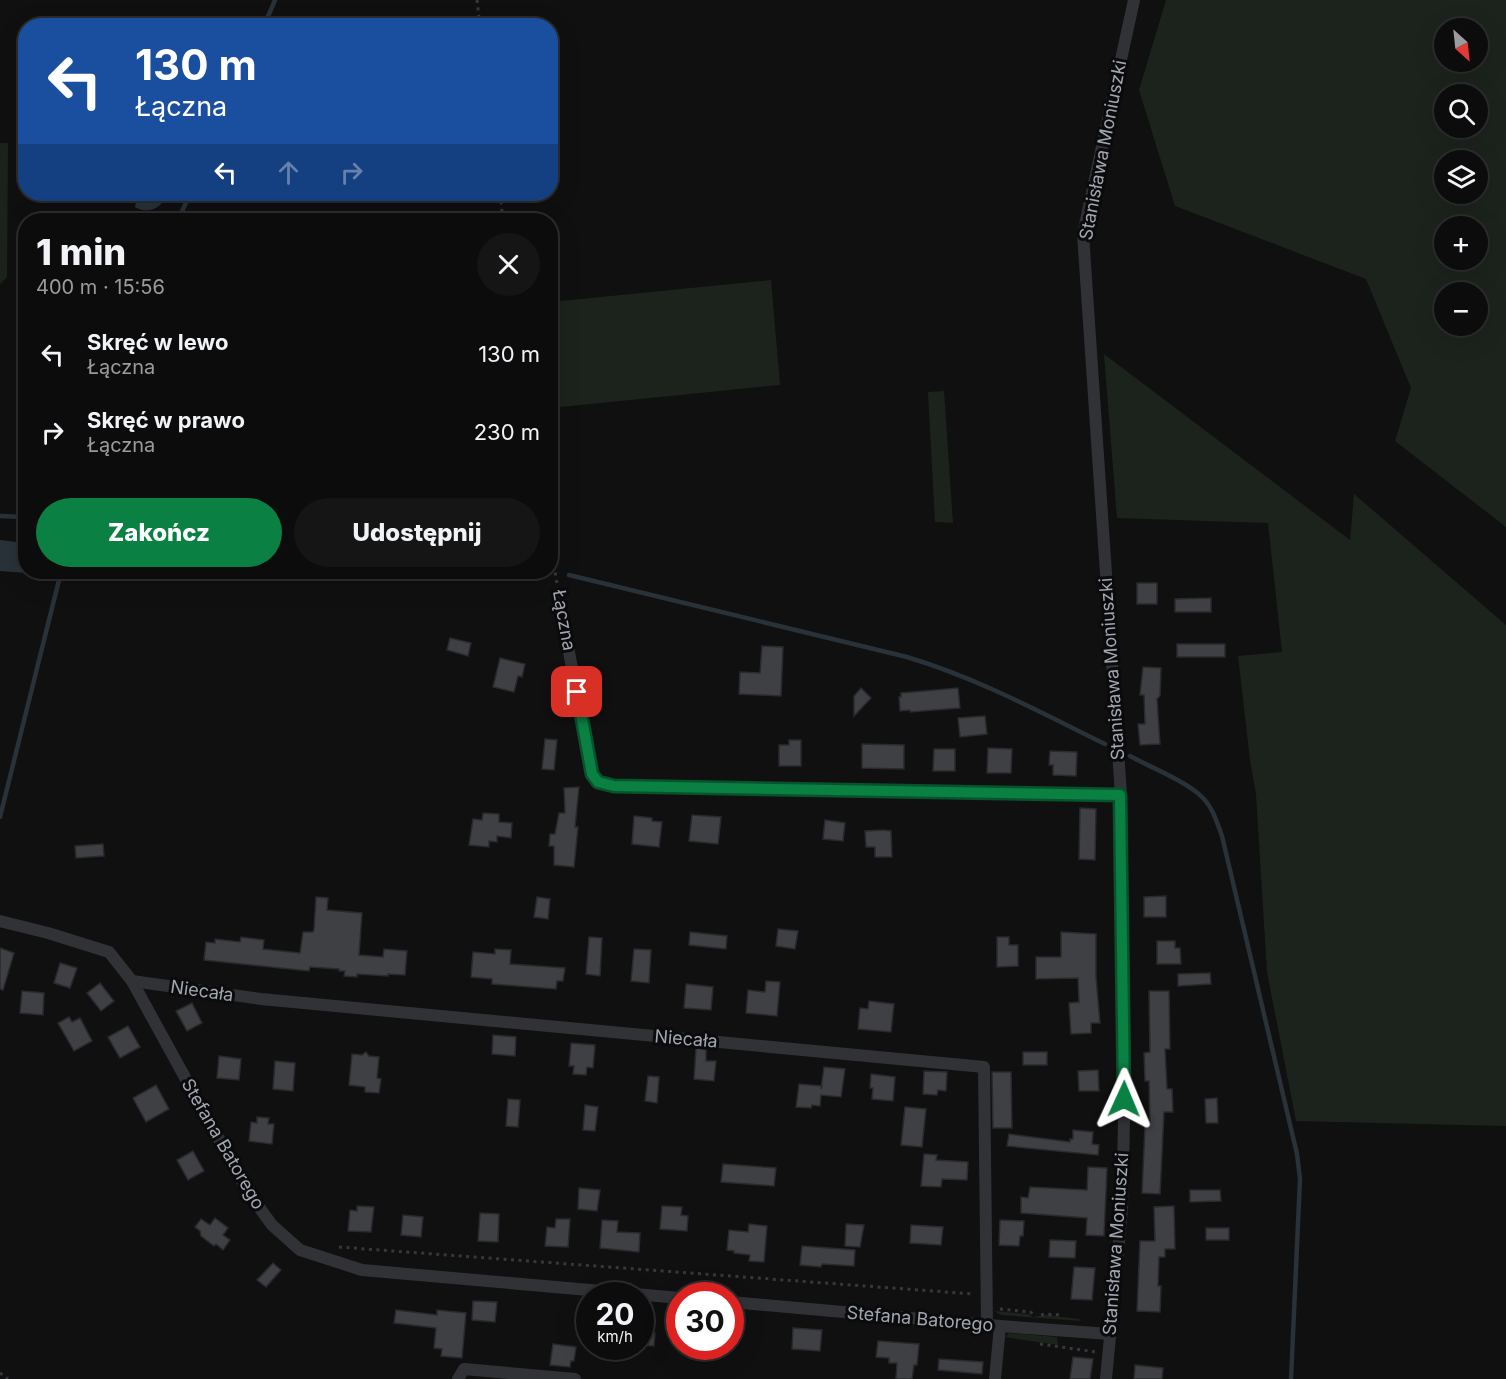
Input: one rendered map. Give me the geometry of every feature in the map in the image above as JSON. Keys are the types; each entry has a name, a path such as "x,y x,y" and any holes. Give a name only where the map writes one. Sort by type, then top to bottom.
{"street":[{"name":"Stanisława Moniuszki","path":"1106,1379 1122,1209 1125,1077 1120,795 1083,234 1134,0"},
{"name":"Łączna","path":"566,631 592,774 598,782 614,786 1120,795"},
{"name":"Stefana Batorego","path":"0,921 109,952 132,981 248,1192 272,1225 300,1250 362,1270 666,1297"},
{"name":"Niecała","path":"132,981 261,999 984,1067 987,1325"},
{"name":"Stefana Batorego","path":"744,1303 1110,1334"},
{"path":"995,1379 1000,1326"},
{"path":"458,1379 464,1369 575,1379"}],"path":[{"path":"477,0 479,18"},
{"name":"Łączna","path":"557,579 566,631"},
{"path":"335,1247 970,1293 980,1300 980,1307 1030,1312 1040,1316 1045,1314 1066,1316"},
{"path":"1030,1342 1096,1352"},
{"path":"0,1373 8,1379"}],"shaded area":[{"path":"1166,0 1506,0 1506,527 1395,441 1411,388 1366,279 1175,206 1139,90"},
{"path":"0,143 8,143 7,277 0,284"},
{"path":"136,201 163,201 150,210 135,207"},
{"path":"771,280 780,385 558,407 558,301"},
{"path":"1104,354 1350,540 1354,494 1506,625 1506,1126 1296,1121 1267,972 1256,794 1238,656 1282,652 1268,523 1117,518"},
{"path":"944,391 953,523 935,522 928,392"},
{"path":"0,540 18,542 18,572 0,571"},
{"path":"994,1311 1028,1314 1033,1317 1046,1315 1081,1321 1001,1315"},
{"path":"1009,1333 1057,1337 1058,1345 1005,1337"}],"building":[{"path":"1137,583 1157,583 1157,604 1137,604"},
{"path":"1211,598 1211,612 1175,612 1175,599"},
{"path":"450,638 471,643 468,656 447,650"},
{"path":"1177,644 1225,644 1225,657 1177,657"},
{"path":"762,646 783,647 781,696 739,694 740,672 760,673"},
{"path":"500,658 525,664 522,677 518,676 514,692 493,687"},
{"path":"1143,667 1161,668 1160,696 1157,699 1160,744 1140,745 1138,724 1145,724 1144,695 1140,695"},
{"path":"861,688 871,698 854,716 854,696"},
{"path":"958,688 960,708 900,711 901,693"},
{"path":"985,716 987,734 960,737 958,718"},
{"path":"545,739 557,740 554,770 542,769"},
{"path":"789,740 801,740 801,766 779,766 779,745 789,745"},
{"path":"862,744 904,745 904,769 862,768"},
{"path":"988,748 1012,749 1011,773 987,773"},
{"path":"934,749 955,749 955,771 933,771"},
{"path":"1050,751 1077,752 1076,776 1053,775 1053,765 1049,765"},
{"path":"579,787 574,867 554,865 554,846 549,846 550,834 555,834 559,813 565,813 564,788"},
{"path":"1080,808 1096,809 1095,860 1079,859"},
{"path":"483,813 499,814 499,822 512,823 511,838 497,836 497,842 489,841 489,847 469,845 473,819 482,820"},
{"path":"692,815 721,817 718,844 689,841"},
{"path":"634,816 652,818 652,821 662,822 659,847 632,844"},
{"path":"825,820 845,823 843,841 823,839"},
{"path":"865,831 891,831 892,857 875,857 875,847 866,847"},
{"path":"103,844 104,856 76,858 75,846"},
{"path":"1166,896 1166,917 1144,917 1144,897"},
{"path":"316,897 328,898 327,910 362,913 359,955 383,957 384,949 407,951 405,975 357,974 357,977 344,976 345,971 339,971 339,969 310,967 309,971 204,960 206,942 215,943 215,939 240,942 241,937 264,940 263,949 300,953 303,932 313,932 314,929"},
{"path":"537,897 550,899 548,919 534,917"},
{"path":"778,929 798,931 795,949 776,946"},
{"path":"690,932 727,936 726,949 689,945"},
{"path":"1061,932 1096,934 1096,977 1100,1023 1091,1023 1091,1033 1071,1034 1069,1003 1079,1002 1078,978 1036,979 1036,957 1061,957"},
{"path":"589,937 602,938 600,976 586,974"},
{"path":"997,937 1009,937 1009,945 1018,945 1018,966 997,967"},
{"path":"1157,941 1175,941 1175,948 1180,948 1181,964 1157,964"},
{"path":"0,948 14,953 3,990 0,989"},
{"path":"495,949 511,950 510,964 565,968 563,981 557,981 556,989 492,984 492,979 471,977 473,952 495,954"},
{"path":"634,949 651,950 649,983 631,981"},
{"path":"60,963 77,968 70,988 54,983"},
{"path":"1210,973 1211,984 1178,986 1178,974"},
{"path":"766,981 780,982 777,1016 746,1013 748,990 765,992"},
{"path":"100,983 114,1001 101,1011 87,993"},
{"path":"686,984 713,987 711,1010 684,1008"},
{"path":"22,991 44,993 43,1015 20,1013"},
{"path":"1149,991 1169,991 1170,1049 1165,1049 1167,1089 1172,1089 1173,1112 1164,1112 1160,1194 1142,1193 1145,1125 1150,1125 1149,1081 1145,1081 1144,1053 1150,1052"},
{"path":"869,1001 894,1004 891,1032 858,1029 860,1008 868,1009"},
{"path":"192,1003 202,1023 187,1031 176,1011"},
{"path":"69,1017 72,1022 80,1018 92,1041 74,1051 58,1023"},
{"path":"128,1026 140,1047 120,1058 108,1037"},
{"path":"493,1035 516,1037 515,1056 492,1054"},
{"path":"571,1043 595,1045 593,1068 587,1067 586,1075 573,1074 574,1066 569,1066"},
{"path":"696,1048 706,1049 706,1061 716,1061 714,1081 694,1079"},
{"path":"366,1052 369,1056 379,1057 377,1078 381,1079 379,1093 365,1092 365,1087 349,1085 352,1054 362,1055"},
{"path":"1023,1052 1047,1052 1047,1065 1023,1065"},
{"path":"219,1056 241,1059 239,1080 217,1078"},
{"path":"275,1061 295,1063 293,1091 273,1089"},
{"path":"824,1067 845,1069 841,1097 821,1095 820,1106 796,1107 799,1084 821,1086"},
{"path":"1098,1070 1099,1091 1079,1091 1078,1071"},
{"path":"924,1071 947,1072 946,1091 938,1090 937,1095 923,1094"},
{"path":"992,1072 1011,1072 1012,1128 993,1128"},
{"path":"871,1074 895,1077 893,1101 872,1099"},
{"path":"648,1076 659,1077 657,1103 645,1101"},
{"path":"156,1085 169,1109 146,1122 133,1098"},
{"path":"1217,1098 1218,1123 1206,1123 1205,1099"},
{"path":"508,1099 520,1100 518,1127 506,1126"},
{"path":"585,1105 598,1107 595,1131 583,1130"},
{"path":"905,1107 926,1109 922,1147 901,1145"},
{"path":"257,1117 269,1118 268,1124 274,1124 272,1144 249,1141 251,1122 257,1123"},
{"path":"1073,1130 1093,1132 1092,1144 1099,1145 1098,1155 1007,1146 1009,1134 1070,1142 1070,1139 1073,1139"},
{"path":"193,1151 204,1171 188,1180 177,1160"},
{"path":"924,1154 937,1155 936,1160 968,1162 967,1180 942,1179 941,1187 921,1186"},
{"path":"723,1164 776,1168 774,1186 721,1182"},
{"path":"1088,1167 1107,1168 1104,1236 1086,1235 1087,1218 1021,1213 1021,1197 1028,1198 1030,1187 1087,1190"},
{"path":"579,1188 600,1190 597,1211 578,1209"},
{"path":"1190,1190 1220,1190 1221,1201 1190,1202"},
{"path":"357,1206 374,1207 371,1232 348,1231 350,1210 357,1211"},
{"path":"662,1206 682,1207 681,1215 688,1216 687,1231 660,1229"},
{"path":"1174,1206 1175,1249 1165,1249 1165,1257 1159,1257 1160,1312 1137,1311 1140,1241 1155,1241 1154,1207"},
{"path":"480,1213 499,1214 498,1242 478,1241"},
{"path":"403,1215 423,1217 421,1237 401,1235"},
{"path":"215,1218 228,1228 223,1235 230,1240 223,1250 201,1236 200,1231 195,1227 201,1219 210,1225"},
{"path":"556,1219 570,1219 568,1247 545,1246 547,1227 555,1228"},
{"path":"602,1220 618,1221 617,1232 640,1233 639,1252 600,1248"},
{"path":"1000,1220 1024,1221 1023,1236 1020,1236 1019,1246 999,1245"},
{"path":"749,1224 767,1226 764,1262 749,1261 750,1255 727,1250 729,1230 748,1232"},
{"path":"846,1224 864,1225 860,1247 845,1246"},
{"path":"911,1225 943,1227 941,1245 910,1243"},
{"path":"1206,1228 1229,1228 1229,1240 1206,1240"},
{"path":"1050,1240 1076,1241 1075,1258 1049,1257"},
{"path":"802,1246 855,1250 854,1266 800,1265"},
{"path":"273,1263 281,1270 266,1287 257,1280"},
{"path":"1074,1267 1095,1268 1092,1300 1071,1299"},
{"path":"473,1301 497,1302 495,1322 472,1320"},
{"path":"396,1310 437,1315 437,1310 466,1313 462,1358 441,1356 442,1349 434,1348 436,1328 394,1323"},
{"path":"793,1328 822,1330 820,1351 792,1349"},
{"path":"878,1341 919,1344 917,1365 914,1365 912,1379 896,1379 897,1363 889,1363 889,1358 876,1357"},
{"path":"553,1344 576,1347 574,1361 571,1361 570,1367 550,1365"},
{"path":"1073,1357 1093,1359 1090,1379 1070,1379"},
{"path":"939,1359 983,1362 982,1374 938,1370"},
{"path":"1135,1365 1163,1368 1162,1379 1134,1379"}],"waterway":[{"path":"267,18 275,0"},
{"path":"181,213 187,201"},
{"path":"0,516 18,517"},
{"path":"569,575 933,665 983,685 1105,744"},
{"path":"0,817 59,579"},
{"path":"1130,756 1179,781 1203,798 1222,836 1297,1154 1300,1179 1291,1379"}],"route":[{"path":"577,692 592,774 598,782 614,786 1120,795 1124,1099"}]}
